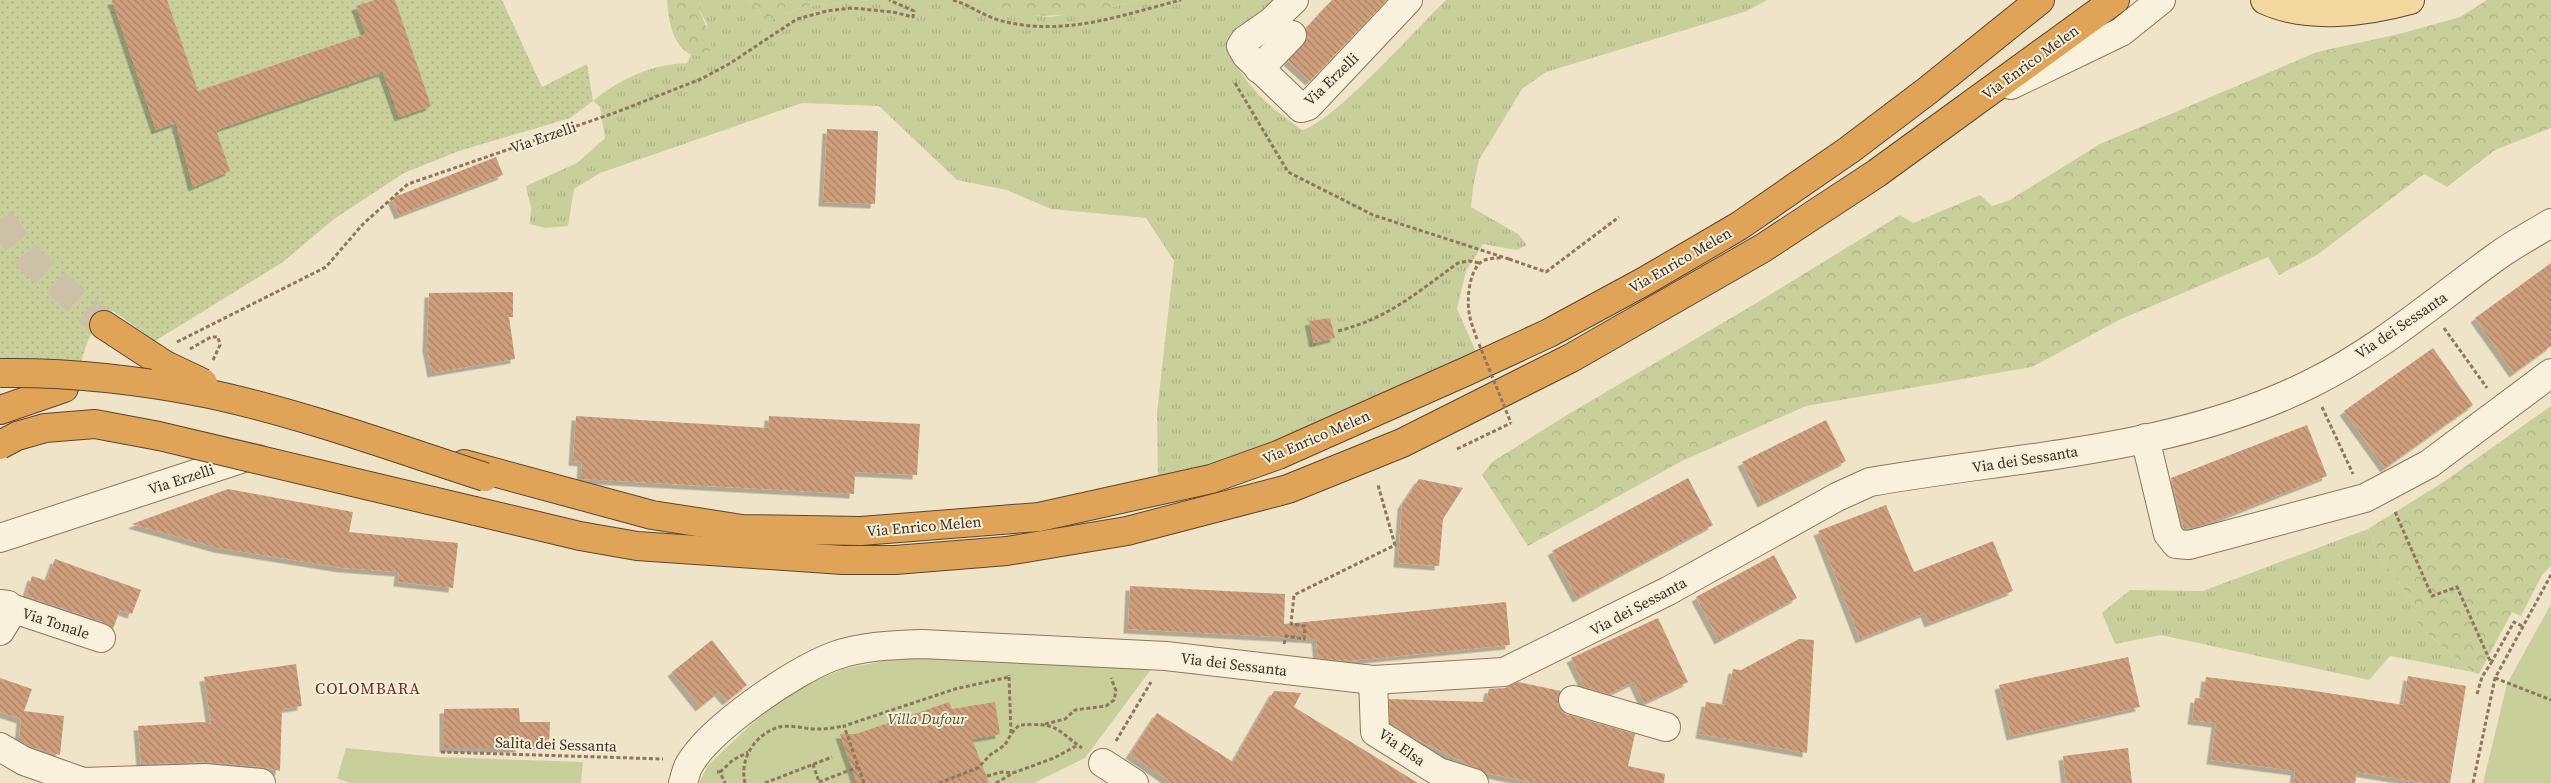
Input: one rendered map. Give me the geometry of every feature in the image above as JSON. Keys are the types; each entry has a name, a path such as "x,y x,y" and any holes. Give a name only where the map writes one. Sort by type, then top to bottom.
{"highway":[{"name":"Via Enrico Melen","path":"216,389 289,409 486,471 652,515 742,529 861,531 1040,517 1211,479 1278,455 1549,332 1653,276 1740,226 1849,150 1927,91 2040,0"},
{"name":"Via Enrico Melen","path":"789,556 843,560 895,560 1007,550 1127,531 1288,489 1402,443 1571,358 1662,308 1771,243 1877,173 2115,0"},
{"path":"104,325 168,355 216,389"},
{"path":"0,373 90,376 145,382 212,395 286,414 504,482 628,517 789,556"},
{"path":"0,410 64,388 97,382 145,379 216,389"},
{"path":"0,445 17,436 45,428 95,424 159,436 580,536 637,546 789,556"}],"main road":[{"path":"2264,0 2311,11 2340,12 2373,8 2410,0"}],"street":[{"name":"Via Erzelli","path":"1294,0 1271,22 1242,43 1242,50 1298,106 1308,106 1408,0"},
{"path":"1973,103 2121,32 2161,0"},
{"path":"1259,69 1292,35"},
{"name":"Via dei Sessanta","path":"681,769 729,722 803,669 836,655 886,645 922,644 1166,656 1373,680 1504,672 1668,591 1837,497 1870,482 2112,445 2190,429 2244,414 2311,384 2398,331 2498,256 2551,223"},
{"path":"2145,438 2168,534 2176,544 2189,545 2365,498 2429,464 2551,373"},
{"name":"Via Erzelli","path":"0,538 247,457 363,486"},
{"name":"Via Tonale","path":"4,614 101,638"},
{"name":"Via Elsa","path":"1373,680 1375,732 1440,772 1474,783"},
{"path":"1573,700 1666,727"},
{"path":"0,747 24,761 83,782 205,778 261,783"},
{"path":"1103,763 1134,783"}],"path":[{"name":"Via Erzelli","path":"168,355 326,267 363,224 408,184 617,112 701,79 729,64 797,19 827,11 852,8 894,12 913,17 914,11 889,0"},
{"path":"953,0 1003,21 1060,27 1097,23 1182,0"},
{"path":"1233,80 1288,172 1373,215 1546,272 1619,217"},
{"path":"1338,331 1366,324 1390,312 1458,263 1480,262 1497,258 1509,259"},
{"path":"1457,449 1511,423 1469,314 1467,296 1473,276 1480,262"},
{"path":"2429,308 2502,409"},
{"path":"2311,384 2365,498 2377,516 2394,511 2432,596 2457,588 2492,663"},
{"path":"1305,673 1305,649 1284,644 1286,636 1304,639 1305,626 1291,624 1294,595 1395,545 1378,485"},
{"path":"2473,783 2494,678 2551,575"},
{"path":"2477,694 2482,677 2492,663 2514,622 2522,626"},
{"path":"1045,724 1062,730 1078,745 1103,763 1166,656"},
{"path":"1009,678 1011,734"},
{"path":"939,783 978,768 990,755 1005,745 1011,734 1020,725 1045,724 1065,719 1075,710 1106,706 1114,700 1116,691 1110,678"},
{"path":"2494,678 2551,700"},
{"path":"745,783 742,771 748,752 759,736 780,727 821,729 844,726 955,689 986,681"},
{"path":"844,726 864,783"},
{"path":"996,783 1013,773 1054,758 1078,745"},
{"name":"Salita dei Sessanta","path":"441,752 681,769"},
{"path":"720,772 733,760 748,752"},
{"path":"765,783 832,757"},
{"path":"813,764 819,782 858,767"},
{"path":"987,776 1002,772 1013,773"}],"green space":[{"path":"0,0 502,0 542,87 587,64 593,101 570,118 459,151 404,173 334,219 283,262 155,341 113,311 100,321 92,333 81,363 0,359"},
{"path":"667,0 700,0 699,9 712,40 708,57 692,55 680,46 672,31"},
{"path":"700,0 749,0 760,12 764,23 806,6 870,0 974,0 1005,12 1050,17 1116,6 1139,0 1276,0 1232,37 1227,48 1243,75 1259,95 1302,130 1316,124 1354,93 1446,0 1767,0 1747,11 1546,72 1522,89 1479,160 1473,187 1471,207 1518,234 1527,245 1517,250 1483,244 1466,271 1457,309 1480,361 1243,462 1158,483 1157,412 1174,261 1146,218 1051,209 1007,190 957,180 879,106 802,103 600,173 574,189 568,226 545,228 530,224 531,208 526,186 577,163 605,138 600,107 593,101 625,79 637,74 673,64 687,63 691,55 708,56 707,24 699,9"},
{"path":"749,0 870,0 806,6 764,23 760,12"},
{"path":"974,0 1139,0 1073,14 1039,16 1002,11"},
{"path":"2487,0 2551,0 2551,128 2495,150 2447,187 2424,174 2317,255 2279,275 2268,257 2119,320 2032,367 1806,406 1682,461 1528,546 1482,475 1492,462 1562,418 1900,215 1913,223 1980,195 1992,206 2008,201 2100,144 2317,52 2403,33 2460,17"},
{"path":"2551,406 2551,566 2542,575 2521,616 2512,612 2479,674 2473,672 2421,628 2413,614 2414,605 2396,578 2375,552 2373,535 2368,529 2445,481"},
{"path":"2368,529 2373,535 2375,552 2396,578 2414,605 2421,628 2473,672 2390,656 2369,680 2161,635 2115,644 2102,613 2130,590 2203,591"},
{"path":"2551,604 2551,783 2483,783 2507,684"},
{"name":"Villa Dufour","path":"923,653 1155,664 1085,758 1034,783 699,783 708,765 762,714 809,683 843,669"},
{"path":"346,748 438,757 583,762 581,783 349,783 337,778"}],"building":[{"path":"112,0 167,0 198,91 366,34 356,6 375,0 395,0 431,106 399,117 383,72 216,130 230,171 193,187 176,123 156,130"},
{"path":"1332,0 1387,0 1310,81 1288,61 1307,39 1306,28"},
{"path":"827,129 878,131 875,204 823,202"},
{"path":"496,157 503,175 399,215 392,198"},
{"path":"2551,263 2551,346 2514,373 2475,318"},
{"path":"513,292 513,317 509,317 515,359 432,373 427,347 429,293"},
{"path":"1330,318 1335,338 1314,343 1309,321"},
{"path":"2433,348 2473,405 2385,468 2344,411"},
{"path":"576,416 768,428 769,416 920,424 917,475 855,472 854,494 581,479 582,462 573,461"},
{"path":"1826,420 1846,461 1762,503 1742,462"},
{"path":"2307,425 2327,476 2201,526 2184,529 2171,478"},
{"path":"1688,478 1713,525 1577,598 1552,551"},
{"path":"1419,479 1463,488 1443,519 1439,566 1398,563 1402,505"},
{"path":"228,489 353,512 349,532 458,543 453,588 398,582 399,572 343,568 218,548 132,524"},
{"path":"1886,505 1914,572 1993,541 2013,591 1929,623 1925,613 1860,639 1818,531"},
{"path":"1774,555 1797,598 1719,640 1696,597"},
{"path":"55,559 141,590 132,614 120,610 113,629 106,623 26,596 32,576 47,581"},
{"path":"1130,586 1285,594 1284,624 1506,602 1510,645 1348,661 1318,658 1316,639 1128,629"},
{"path":"1658,618 1688,682 1644,703 1634,682 1609,694 1585,687 1571,658"},
{"path":"1799,639 1814,640 1807,753 1700,734 1706,702 1725,705 1733,669 1741,670"},
{"path":"712,640 747,685 727,701 719,692 700,707 672,672"},
{"path":"2128,657 2140,707 2011,736 1999,685"},
{"path":"296,664 302,706 282,709 280,771 262,767 206,762 141,764 138,726 203,722 211,724 204,677"},
{"path":"2408,676 2466,686 2450,783 2426,783 2357,772 2355,783 2294,783 2295,771 2211,760 2216,723 2192,720 2195,698 2203,699 2206,677 2309,690 2403,705"},
{"path":"0,678 32,689 24,711 64,716 60,755 31,747 19,740 21,719 0,712"},
{"path":"1518,682 1561,691 1558,704 1566,714 1635,734 1628,766 1665,774 1664,783 1536,783 1486,773 1414,738 1390,723 1389,699 1486,702 1489,689 1505,688"},
{"path":"1274,691 1301,693 1294,707 1418,783 1172,783 1130,754 1157,713 1233,762"},
{"path":"949,702 952,709 995,702 1000,734 972,739 989,783 857,783 840,734 856,734"},
{"path":"519,708 520,722 550,722 549,746 520,744 520,748 444,748 444,709"},
{"path":"2128,748 2132,783 2066,783 2063,756"}],"tunnel":[{"path":"0,220 31,261 104,325"}],"district":[{"name":"COLOMBARA","path":"368,688"}]}
